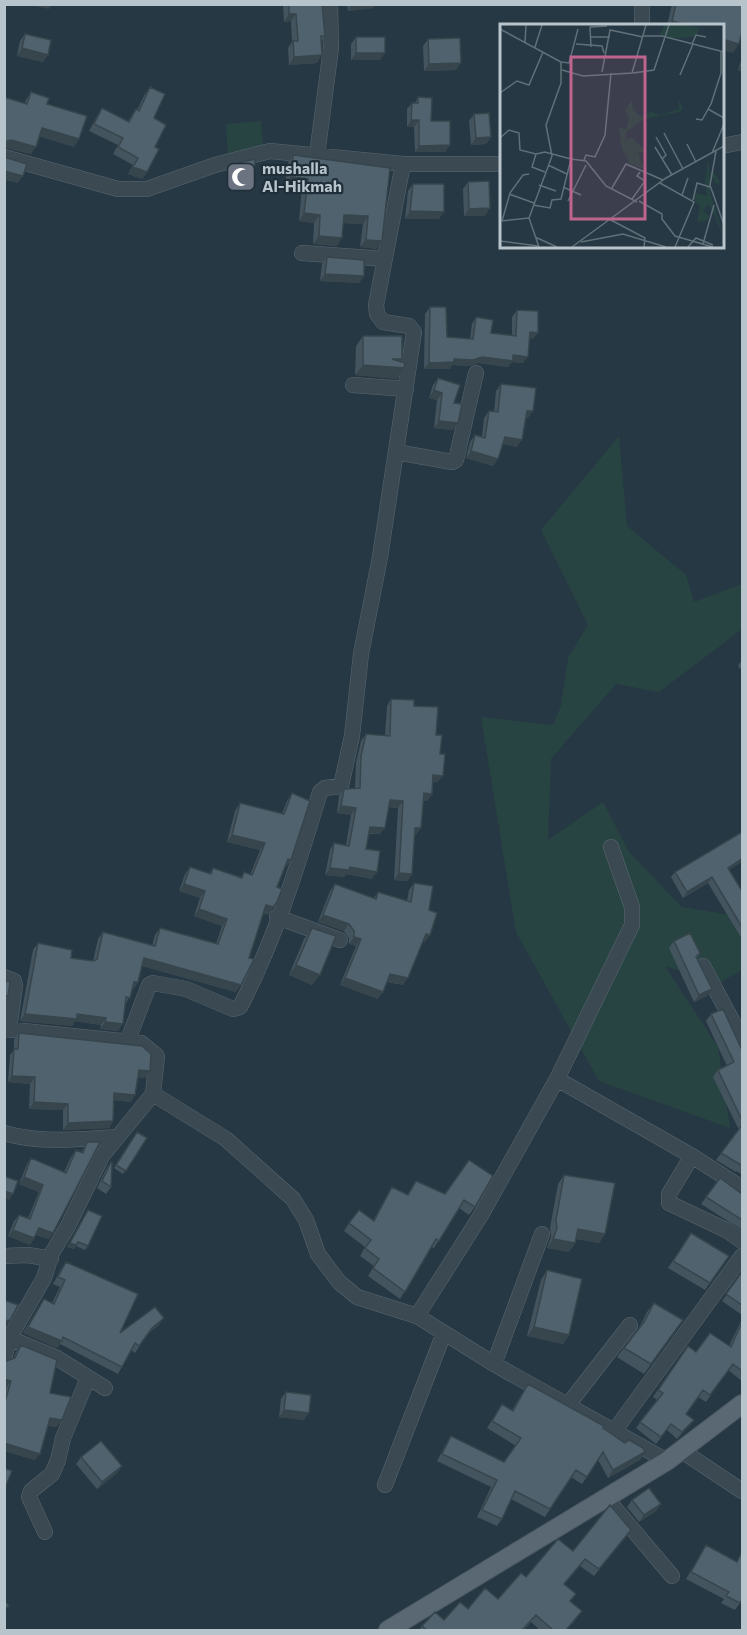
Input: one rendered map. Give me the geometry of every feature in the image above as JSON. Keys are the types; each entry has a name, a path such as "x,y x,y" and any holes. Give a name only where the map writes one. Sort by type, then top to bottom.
{"main road":[{"path":"388,1630 674,1456 742,1404"}],"street":[{"path":"317,155 331,48 330,4"},
{"path":"642,4 642,24"},
{"path":"723,146 742,142"},
{"path":"4,157 118,189 147,189 215,165 270,151 403,164 500,164"},
{"path":"128,1040 149,985 153,983 186,989 233,1009 240,1007 252,982 300,857 320,792 325,788 341,786 352,736 361,654 380,557 414,332 409,326 383,322 377,314 377,295 403,164"},
{"path":"302,253 385,259"},
{"path":"396,452 452,462 456,460 476,373"},
{"path":"353,386 406,389"},
{"path":"417,1316 481,1215 557,1079 632,925 632,907 611,847"},
{"path":"277,918 340,940"},
{"path":"704,966 742,1039"},
{"path":"4,977 14,981 15,986 7,1029 128,1040 152,1049 157,1056 153,1094 102,1156 51,1258 44,1278 7,1337 4,1358"},
{"path":"557,1079 692,1156 742,1188"},
{"path":"153,1094 226,1139 293,1199 306,1220 318,1254 339,1282 357,1297 417,1316 567,1406 742,1491"},
{"path":"4,1133 22,1138 54,1141 117,1137"},
{"path":"692,1156 669,1194 669,1203 726,1230 742,1241"},
{"path":"494,1364 542,1234"},
{"path":"4,1256 28,1255 51,1258"},
{"path":"615,1430 742,1256"},
{"path":"567,1406 630,1325"},
{"path":"385,1485 444,1333"},
{"path":"7,1337 57,1358 105,1388"},
{"path":"45,1532 29,1497 31,1491 52,1474 63,1438 88,1378"},
{"path":"606,1498 672,1576"}],"green space":[{"path":"261,121 263,148 228,157 226,124"},
{"path":"619,436 627,526 686,575 694,602 742,584 742,629 659,692 616,684 551,759 548,840 603,802 629,852 682,907 730,915 742,930 742,970 719,983 665,966 718,1047 730,1128 599,1081 516,932 481,717 553,725 561,706 568,658 588,625 541,530"}],"building":[{"path":"289,4 322,4 325,36 321,36 322,55 294,57 293,41 298,41 296,14 289,14"},
{"path":"676,4 742,4 742,32 739,44 723,39 723,24 683,24 672,21"},
{"path":"25,34 51,40 48,55 22,48"},
{"path":"356,37 385,37 385,53 356,53"},
{"path":"460,38 461,63 429,64 428,39"},
{"path":"150,87 165,94 154,118 166,125 155,147 159,149 147,172 133,167 138,158 118,147 123,138 94,124 102,108 129,122 136,109 139,111"},
{"path":"31,92 49,98 47,104 87,116 79,139 42,128 36,147 11,140 4,142 4,97 27,104"},
{"path":"418,97 432,98 431,121 450,121 450,145 419,146 419,120 411,120 412,103 418,103"},
{"path":"489,113 491,137 476,138 474,114"},
{"path":"293,155 390,168 382,241 366,240 368,216 344,215 342,238 319,236 320,215 304,213 308,179 291,177"},
{"path":"4,157 27,164 23,176 4,171"},
{"path":"255,159 254,183 238,182 239,163"},
{"path":"489,181 490,208 469,209 468,182"},
{"path":"413,184 444,184 444,212 410,211"},
{"path":"327,257 364,260 364,276 325,274"},
{"path":"430,307 446,307 447,337 473,339 476,317 493,320 491,333 516,336 517,310 538,311 538,333 530,332 528,357 513,355 513,361 482,357 473,360 454,359 454,362 429,363"},
{"path":"363,336 402,336 402,359 392,359 405,363 404,368 363,365"},
{"path":"438,378 460,385 454,403 462,404 458,423 439,421 442,393 434,390"},
{"path":"501,384 536,388 533,411 527,411 522,440 505,437 498,459 471,451 475,435 485,438 489,411 498,412"},
{"path":"391,699 414,700 414,706 438,707 436,735 442,735 440,754 445,754 443,776 433,775 432,794 424,793 421,828 415,828 412,874 399,873 403,801 390,800 385,828 370,827 366,849 380,851 377,872 350,867 349,870 330,868 334,843 349,846 356,808 341,806 344,789 360,788 361,756 366,734 390,736"},
{"path":"292,793 310,801 291,860 288,859 277,887 282,889 277,902 273,907 266,905 249,958 254,959 241,985 144,958 138,982 134,982 130,998 126,997 123,1024 105,1022 106,1018 77,1014 77,1019 25,1014 38,943 72,950 71,958 94,961 97,959 103,932 155,946 160,928 218,944 227,919 199,909 205,891 184,884 190,867 211,874 213,868 242,878 244,872 252,875 265,843 232,835 240,803 284,814"},
{"path":"742,832 742,859 728,868 742,891 742,927 712,877 687,892 675,872"},
{"path":"414,883 433,886 429,910 437,913 430,935 426,934 408,978 390,974 383,992 345,978 361,939 354,937 354,931 349,924 323,915 335,884 376,899 378,892 411,902"},
{"path":"312,928 336,936 320,975 296,965"},
{"path":"690,933 700,953 696,957 712,989 699,995 674,941"},
{"path":"4,981 10,982 8,996 4,995"},
{"path":"723,1009 742,1050 742,1120 718,1070 734,1062 711,1014"},
{"path":"19,1033 142,1046 151,1054 150,1071 139,1070 135,1095 114,1093 113,1121 68,1123 68,1104 34,1102 35,1077 12,1076 14,1049 18,1049"},
{"path":"742,1125 742,1164 741,1165 721,1153"},
{"path":"137,1132 147,1138 126,1171 116,1165"},
{"path":"87,1142 100,1142 53,1233 39,1228 34,1238 13,1230 19,1215 30,1219 43,1185 24,1177 31,1158 66,1173 76,1150 83,1153"},
{"path":"469,1160 493,1176 475,1207 464,1200 439,1241 436,1239 405,1292 373,1268 379,1259 365,1248 371,1240 349,1223 359,1210 374,1221 392,1187 408,1195 416,1181 445,1194"},
{"path":"112,1163 111,1187 102,1181"},
{"path":"564,1175 615,1183 605,1234 578,1229 575,1243 553,1239 557,1228 556,1220"},
{"path":"4,1176 18,1181 13,1194 4,1191"},
{"path":"720,1178 742,1194 742,1220 706,1197"},
{"path":"88,1210 102,1216 88,1246 78,1242 76,1245 70,1243"},
{"path":"691,1233 729,1256 710,1283 673,1261"},
{"path":"66,1262 138,1294 120,1333 155,1307 164,1318 152,1328 139,1346 135,1343 122,1367 63,1337 62,1341 28,1327 44,1299 54,1304 65,1280 58,1277"},
{"path":"547,1270 582,1279 569,1335 534,1327"},
{"path":"742,1272 742,1305 726,1294"},
{"path":"4,1300 18,1305 10,1320 4,1321"},
{"path":"654,1303 683,1320 651,1364 624,1348 644,1322"},
{"path":"742,1322 742,1371 733,1364 710,1395 703,1390 686,1414 694,1420 682,1432 671,1424 661,1437 640,1422 663,1393 658,1390 688,1346 696,1352 710,1333 731,1347"},
{"path":"21,1345 57,1360 50,1393 71,1397 62,1420 50,1418 40,1454 4,1443 4,1405 11,1381 4,1379 4,1359 7,1361 15,1358"},
{"path":"528,1384 604,1426 603,1428 625,1443 629,1440 643,1448 645,1452 613,1470 603,1452 587,1477 576,1470 550,1509 515,1491 502,1519 482,1510 497,1480 442,1454 451,1436 504,1462 521,1438 492,1421 502,1404 513,1411"},
{"path":"286,1392 311,1395 309,1413 284,1410"},
{"path":"101,1441 122,1466 102,1482 81,1457"},
{"path":"4,1468 12,1471 4,1490"},
{"path":"649,1488 661,1504 644,1515 632,1500"},
{"path":"610,1505 631,1530 599,1569 585,1559 564,1584 576,1594 570,1601 582,1611 566,1630 553,1630 536,1615 522,1630 427,1630 422,1626 435,1612 444,1620 460,1602 468,1609 485,1588 498,1599 521,1573 526,1577 558,1539 573,1551"},
{"path":"706,1545 737,1562 742,1555 742,1600 740,1603 726,1596 729,1592 691,1572"}],"place":[{"name":"mushalla Al-Hikmah","path":"241,177"}]}
